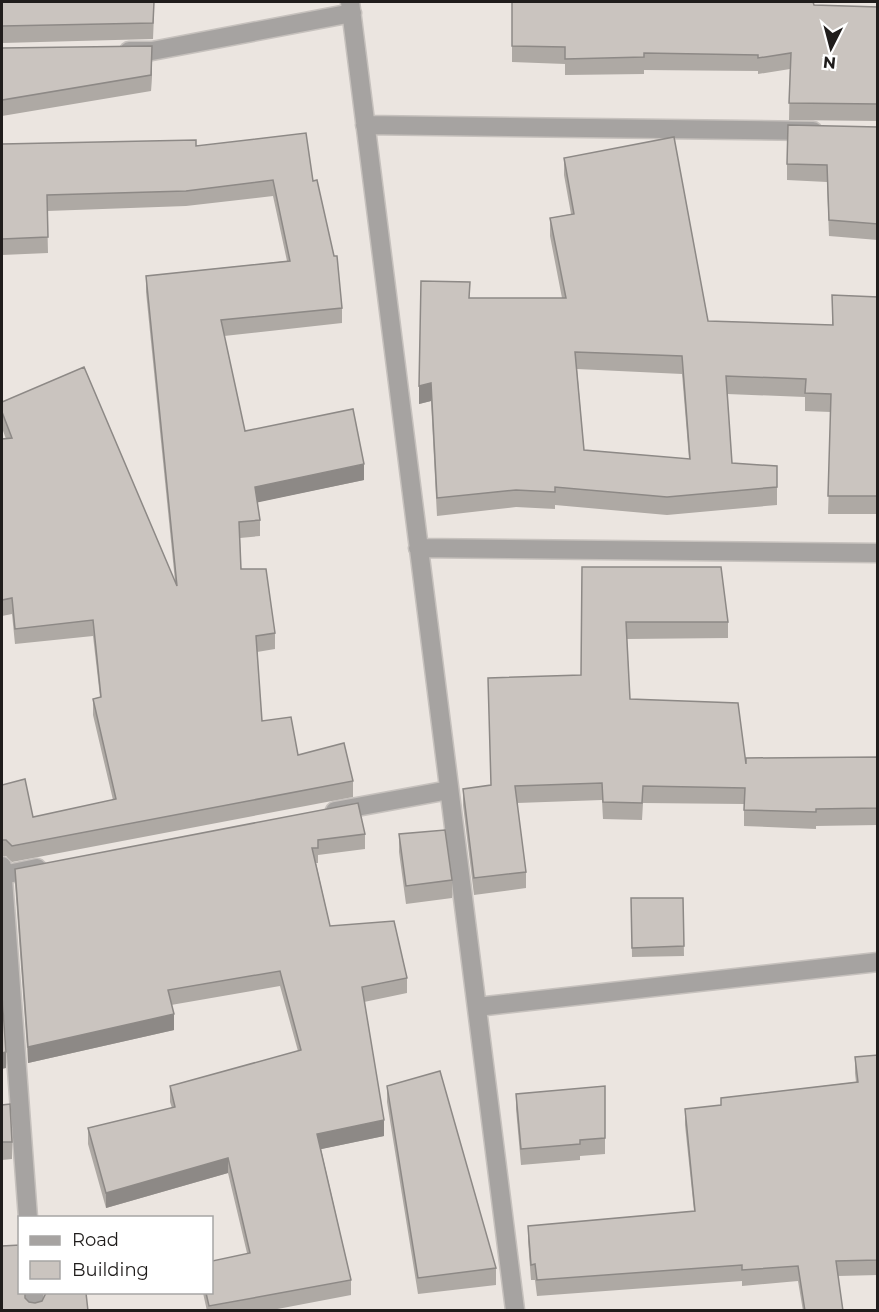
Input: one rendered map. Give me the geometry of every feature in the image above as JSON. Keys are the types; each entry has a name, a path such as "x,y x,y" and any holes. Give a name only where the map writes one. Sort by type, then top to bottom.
{"street":[{"path":"106,52 152,51 351,7 515,1311"},
{"path":"365,125 830,131"},
{"path":"418,548 878,553"},
{"path":"320,814 449,790"},
{"path":"28,1216 4,963 2,870 50,866"},
{"path":"477,1007 878,962"},
{"path":"34,1294 35,1311"}],"building":[{"path":"2,2 154,2 153,23 2,26"},
{"path":"512,2 813,2 814,5 878,7 878,104 789,103 791,53 758,58 758,55 644,53 644,57 565,59 565,47 512,46"},
{"path":"152,46 151,75 2,100 2,48"},
{"path":"788,125 878,127 878,224 829,220 827,165 787,164"},
{"path":"306,133 313,181 317,180 334,256 337,256 342,308 221,320 245,431 353,409 364,464 255,487 260,520 239,522 241,569 266,569 275,633 256,636 262,721 291,717 298,755 344,743 353,781 12,846 6,840 2,840 2,785 25,779 33,817 116,799 93,699 101,697 93,620 15,629 12,598 2,600 2,439 12,438 2,412 2,402 84,367 177,586 146,276 290,261 273,180 186,191 47,195 48,237 2,239 2,144 196,140 196,146"},
{"path":"674,137 708,321 833,325 832,295 878,297 878,496 828,496 831,394 805,393 806,379 726,376 732,463 777,466 777,487 667,497 555,487 555,492 516,490 437,498 431,383 419,386 421,281 470,282 469,298 566,298 550,218 574,214 564,158","holes":["575,352 682,356 690,459 584,450"]},
{"path":"582,567 721,567 728,622 626,622 630,699 738,703 746,764 746,758 878,757 878,808 816,809 816,812 744,810 745,788 643,786 642,803 603,802 602,783 515,786 526,872 474,878 463,789 491,785 488,678 581,675"},
{"path":"358,803 365,834 318,840 318,848 312,848 330,926 394,921 407,978 362,987 384,1120 317,1134 351,1280 209,1306 206,1294 213,1294 213,1261 250,1253 228,1158 106,1193 88,1128 175,1107 170,1086 301,1050 280,971 168,990 174,1014 28,1047 15,869"},
{"path":"445,830 452,880 406,886 399,834"},
{"path":"631,898 683,898 684,946 632,948"},
{"path":"2,996 6,1052 2,1053"},
{"path":"878,1055 878,1260 836,1261 843,1311 805,1311 798,1266 742,1270 742,1265 537,1280 535,1264 531,1265 528,1226 695,1211 685,1109 721,1105 721,1098 858,1082 855,1057"},
{"path":"440,1071 496,1268 418,1278 387,1086"},
{"path":"605,1086 605,1138 580,1140 580,1144 521,1149 516,1094"},
{"path":"10,1104 12,1142 2,1142 2,1105"},
{"path":"18,1245 18,1294 25,1294 29,1302 35,1303 42,1301 46,1294 86,1294 88,1311 2,1311 2,1246"}]}
